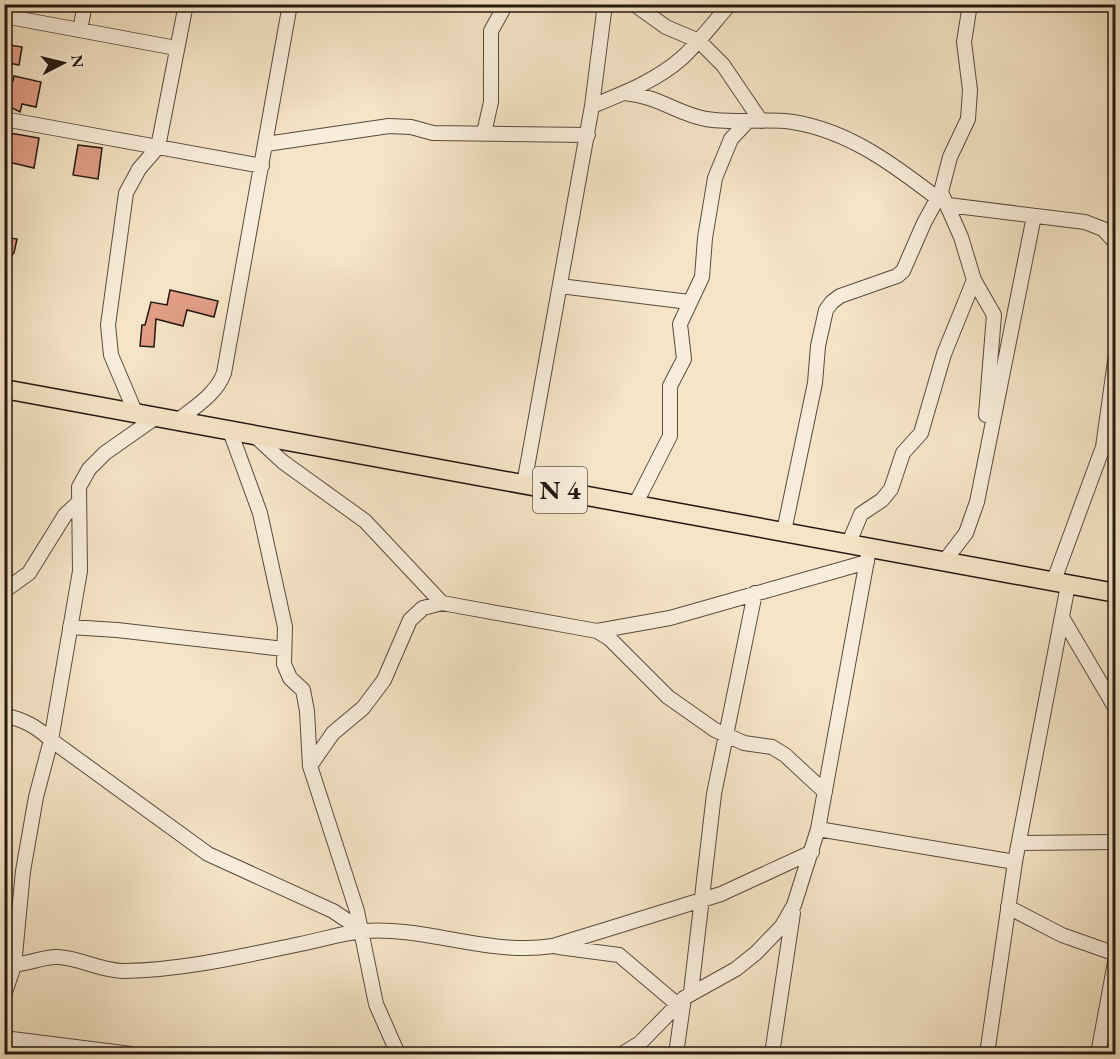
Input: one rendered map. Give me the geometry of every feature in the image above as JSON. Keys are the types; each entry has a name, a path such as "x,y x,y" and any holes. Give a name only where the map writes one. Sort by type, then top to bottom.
{"main road":[{"name":"N 4","path":"4,389 784,531 848,544 868,555 943,562 1116,593"}],"street":[{"path":"80,30 85,4"},
{"path":"136,414 111,355 108,325 126,193 139,169 158,147 186,4"},
{"path":"176,422 220,385 224,373 290,4"},
{"path":"484,133 491,102 491,31 506,4"},
{"path":"524,484 588,135 605,4"},
{"path":"634,4 666,27 699,41 723,65 760,120"},
{"path":"592,106 624,93 663,72 682,58 730,4"},
{"path":"784,531 813,393 826,310 840,296 897,276 903,271 942,199 950,157 968,119 970,90 964,42 970,4"},
{"path":"4,16 176,48"},
{"path":"624,93 655,98 694,116 746,123 760,120 792,122 820,128 874,151 942,199 1034,216 1085,222 1109,229 1116,243"},
{"path":"4,118 262,166"},
{"path":"636,503 670,436 670,386 684,359 680,324 702,278 705,238 715,178 727,148 746,123"},
{"path":"266,144 389,126 411,127 433,133 588,135"},
{"path":"942,199 974,280 994,315 979,492"},
{"path":"943,562 966,534 979,492 1034,216"},
{"path":"848,544 861,514 882,500 891,489 903,453 921,433 944,354 974,280"},
{"path":"560,286 689,303"},
{"path":"987,1054 1015,862 1063,619 1061,584 1103,447 1116,354"},
{"path":"4,995 36,797 51,740 80,571 79,487 89,470 105,453 155,418"},
{"path":"1103,447 1116,422"},
{"path":"230,431 260,513 285,627 284,664 290,678 303,690 307,711 310,766 363,932 376,1004 399,1054"},
{"path":"253,434 283,462 365,521 442,603"},
{"path":"4,591 29,573 65,515 78,503"},
{"path":"310,766 333,733 363,708 384,680 410,620 423,608 442,603 597,631 670,618 755,593 868,555 818,829 794,905 772,1054"},
{"path":"676,1054 702,900 714,794 755,593"},
{"path":"1063,619 1116,709"},
{"path":"70,627 117,630 284,649"},
{"path":"597,631 610,639 668,697 725,735 744,743 772,747 785,755 825,792"},
{"path":"4,714 29,722 208,854 333,912 363,932"},
{"path":"818,829 1015,862"},
{"path":"1019,843 1116,842"},
{"path":"553,946 732,890 812,852"},
{"path":"622,1054 640,1043 685,998 736,969 749,958 782,926 794,905"},
{"path":"1008,907 1062,935 1116,955 1098,1054"},
{"path":"357,911 387,931"},
{"path":"9,964 54,957 106,969 144,969 240,956 363,932 387,931 504,949 553,946 619,955 685,998"},
{"path":"4,1038 131,1054"},
{"path":"989,1040 995,1054"}],"building":[{"path":"4,44 22,47 19,65 4,62"},
{"path":"14,76 41,82 36,107 22,104 20,112 4,104 4,79 13,81"},
{"path":"4,132 39,138 34,168 4,161"},
{"path":"78,145 102,148 98,179 73,175"},
{"path":"4,237 17,239 14,253 11,256 4,256"},
{"path":"170,290 218,301 214,317 187,310 183,326 156,319 154,347 140,346 142,325 145,325 151,302 167,305"}]}
